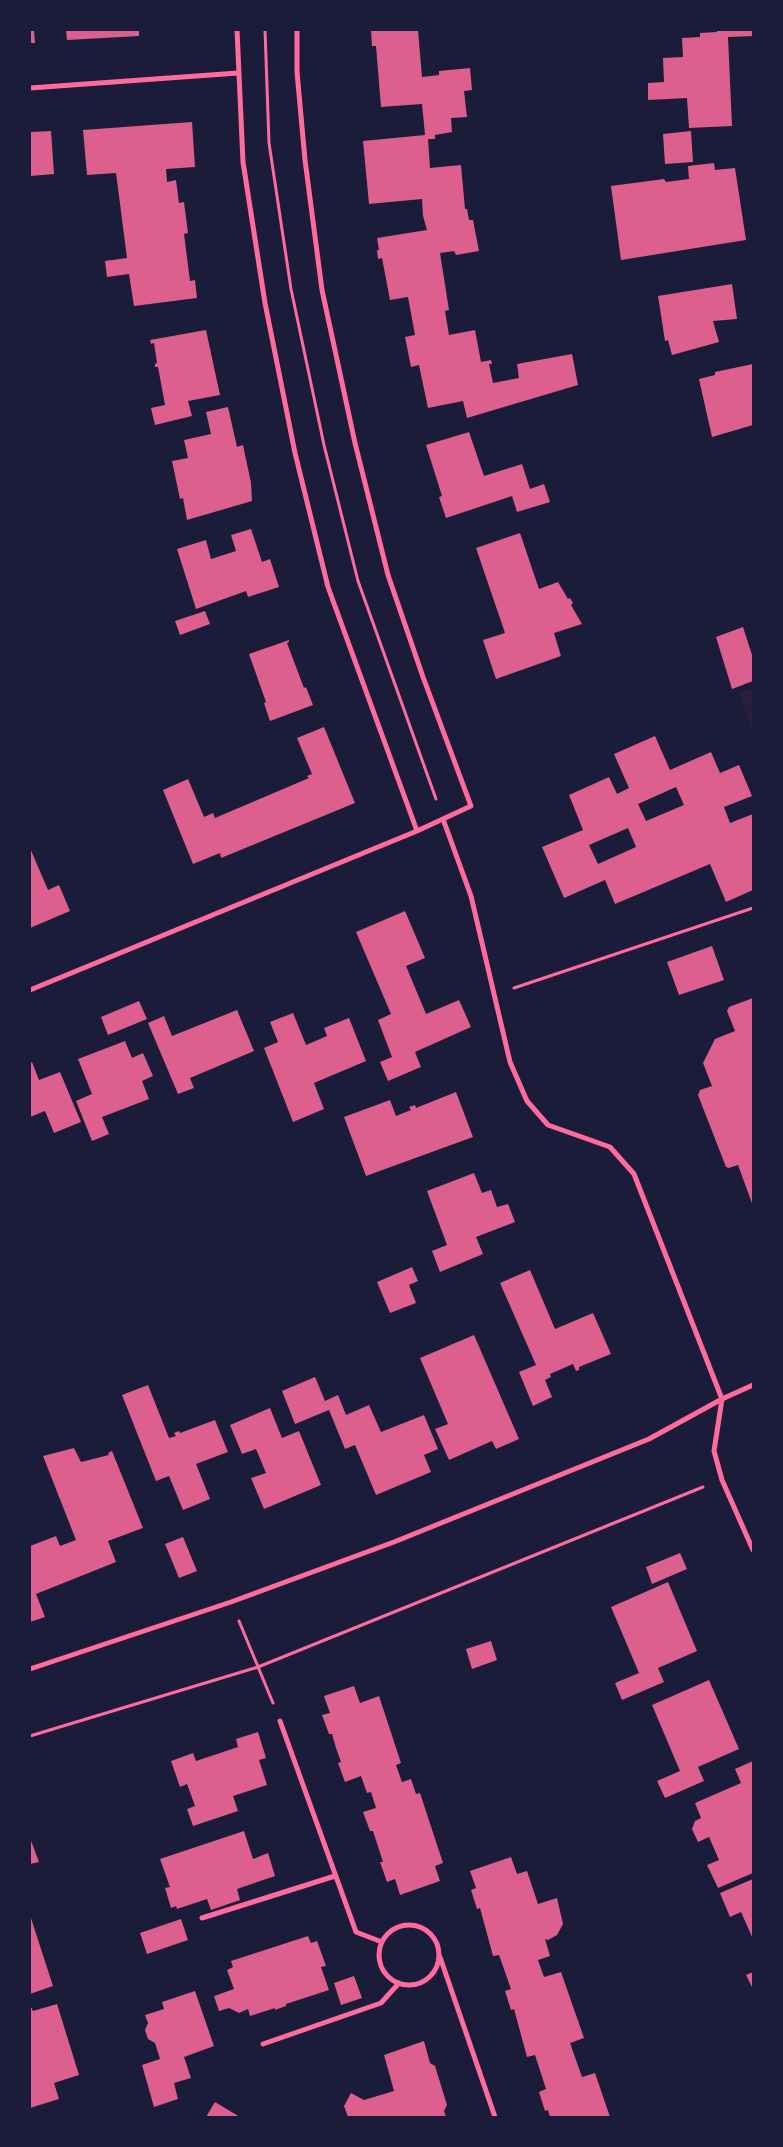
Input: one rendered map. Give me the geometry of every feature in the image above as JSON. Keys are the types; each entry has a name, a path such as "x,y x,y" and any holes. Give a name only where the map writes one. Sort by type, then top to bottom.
{"street":[{"path":"237,30 243,162 265,304 295,453 328,586 417,831"},
{"path":"30,990 417,831 471,806 422,677 388,575 355,443 322,290 305,160 297,72 297,30"},
{"path":"30,88 238,73"},
{"path":"443,819 471,896 510,1062 527,1101 548,1125 610,1147 634,1174 722,1399 714,1451 722,1480 753,1550"},
{"path":"30,1669 231,1602 394,1542 649,1439 722,1399 753,1385"},
{"path":"280,1721 356,1932 382,1942"},
{"path":"202,1918 335,1876"},
{"path":"439,1953 438,1963 427,1979 419,1984 399,1983 390,1978 380,1962 382,1942 396,1928 405,1925 415,1925 432,1935 437,1944 495,2117"},
{"path":"263,2044 380,2003 399,1983"}],"path":[{"path":"493,995 753,908"},
{"path":"30,1736 258,1667 722,1480"},
{"path":"231,1602 280,1721"}],"shaded area":[{"path":"753,688 753,733 739,693"}],"building":[{"path":"30,30 34,30 35,43 30,43"},
{"path":"66,30 139,30 139,36 67,40"},
{"path":"371,30 418,30 422,77 439,75 439,71 470,68 472,90 464,91 467,117 451,118 452,132 435,135 435,139 428,139 430,168 461,165 465,209 467,209 469,220 473,220 479,251 456,255 454,251 440,253 449,310 445,311 449,335 475,330 481,362 491,360 492,364 489,364 493,383 519,378 517,364 572,354 578,385 467,418 463,401 428,408 419,365 411,367 405,337 415,335 408,297 390,300 382,258 378,259 377,250 379,250 377,238 427,230 423,216 422,199 369,204 363,141 425,135 422,104 381,107 376,46 372,46"},
{"path":"717,30 753,30 753,36 728,37 732,126 689,128 687,98 648,100 648,83 664,82 663,58 683,57 682,38 700,37 700,33 717,32"},
{"path":"192,122 195,167 166,169 167,182 176,180 179,203 184,202 188,233 184,234 190,281 195,280 197,298 134,306 129,274 107,277 105,261 127,258 116,173 87,175 83,130"},
{"path":"51,131 54,174 30,176 30,132"},
{"path":"691,131 693,162 665,164 663,134"},
{"path":"714,163 715,170 735,168 746,240 621,260 611,186 664,179 666,182 689,179 688,166"},
{"path":"732,284 737,319 713,321 719,342 672,355 668,340 665,341 658,296"},
{"path":"206,330 220,395 188,401 192,416 155,425 151,408 165,405 158,367 155,367 157,363 154,343 151,344 150,340"},
{"path":"753,364 753,425 712,437 699,379 715,375 715,372"},
{"path":"228,407 237,447 243,445 251,483 252,501 187,520 183,498 180,499 172,461 188,458 184,440 211,434 206,412"},
{"path":"469,432 484,476 522,464 530,489 544,484 550,502 517,512 512,496 446,518 439,497 442,496 426,445"},
{"path":"251,529 262,562 270,559 279,587 248,597 246,591 196,609 177,549 206,540 211,559 236,551 231,535"},
{"path":"520,533 539,589 558,582 568,599 570,598 573,603 571,605 582,624 554,633 561,656 496,679 483,640 505,633 476,548"},
{"path":"205,611 210,624 180,635 175,621"},
{"path":"743,627 753,658 753,681 732,689 716,637"},
{"path":"289,640 287,643 304,688 306,687 313,705 270,721 264,703 266,702 249,654"},
{"path":"324,727 355,803 221,858 220,853 193,864 163,790 188,779 204,817 213,813 215,818 309,778 307,776 312,774 297,738"},
{"path":"655,736 670,770 711,752 720,773 739,765 752,796 724,807 730,823 753,814 753,890 726,902 710,864 615,904 605,880 564,898 542,847 583,830 569,795 609,777 617,794 629,788 614,754","holes":["676,787 684,805 646,821 638,804","628,828 636,847 598,864 589,845"]},
{"path":"30,848 48,890 59,885 70,911 30,928"},
{"path":"405,911 425,958 406,966 426,1014 459,1000 471,1027 415,1052 421,1067 388,1081 380,1062 392,1057 378,1020 391,1014 356,932"},
{"path":"712,946 724,980 679,995 667,962"},
{"path":"753,998 753,1206 738,1165 726,1167 698,1095 700,1090 712,1086 703,1063 715,1039 735,1031 727,1011 729,1007"},
{"path":"139,1001 147,1019 108,1035 101,1017"},
{"path":"237,1010 254,1051 190,1078 194,1088 178,1094 148,1023 164,1016 172,1036"},
{"path":"293,1013 306,1045 327,1036 324,1028 349,1018 366,1061 314,1083 324,1109 293,1122 264,1048 278,1042 270,1022"},
{"path":"125,1041 132,1058 143,1053 153,1076 142,1081 149,1099 102,1117 109,1134 92,1141 76,1101 92,1094 78,1059"},
{"path":"32,1062 39,1080 60,1072 81,1122 54,1133 45,1111 30,1117 30,1063"},
{"path":"456,1092 473,1137 366,1176 344,1117 390,1100 396,1116 411,1110 409,1107 415,1105 416,1108"},
{"path":"474,1173 482,1193 491,1190 497,1207 508,1204 515,1222 476,1237 483,1254 440,1272 432,1251 447,1245 427,1191"},
{"path":"412,1267 418,1281 409,1285 416,1303 390,1313 377,1282"},
{"path":"530,1270 555,1329 593,1313 611,1354 579,1367 579,1370 576,1371 573,1364 550,1374 551,1377 545,1380 552,1397 533,1406 519,1372 536,1365 500,1283"},
{"path":"474,1335 519,1439 496,1449 492,1441 449,1460 435,1429 448,1424 420,1358"},
{"path":"315,1377 325,1401 338,1395 346,1415 369,1405 381,1432 424,1415 438,1449 424,1455 431,1472 376,1495 355,1445 345,1449 329,1410 295,1424 282,1391"},
{"path":"148,1385 169,1438 176,1436 174,1433 179,1431 180,1433 215,1420 228,1452 196,1464 210,1499 183,1510 169,1476 156,1481 122,1395"},
{"path":"270,1408 282,1438 299,1431 321,1485 264,1509 251,1478 266,1473 256,1449 242,1454 230,1425"},
{"path":"74,1448 81,1462 109,1455 108,1453 112,1451 143,1528 108,1541 116,1562 36,1594 45,1617 30,1622 30,1546 56,1536 60,1546 76,1540 43,1456"},
{"path":"183,1537 197,1571 179,1578 165,1544"},
{"path":"680,1553 687,1569 652,1584 646,1567"},
{"path":"668,1582 697,1651 658,1668 664,1682 622,1700 615,1683 639,1673 611,1607"},
{"path":"491,1641 497,1660 472,1669 466,1649"},
{"path":"709,1680 739,1749 698,1767 704,1781 665,1798 657,1781 680,1771 652,1705"},
{"path":"354,1686 360,1703 379,1696 401,1763 396,1765 402,1782 411,1779 416,1794 420,1793 443,1863 435,1866 440,1881 400,1895 395,1879 387,1882 373,1831 370,1831 363,1812 376,1808 371,1792 367,1793 361,1776 345,1782 338,1763 341,1762 332,1734 329,1734 322,1715 330,1713 324,1696"},
{"path":"258,1732 266,1758 259,1760 267,1785 233,1796 238,1811 193,1826 187,1809 195,1806 187,1784 180,1787 171,1761 193,1753 196,1761 238,1747 236,1739"},
{"path":"753,1761 753,1873 718,1888 707,1865 719,1860 709,1837 698,1842 692,1829 695,1821 701,1818 695,1803 741,1783 735,1769"},
{"path":"244,1831 253,1859 268,1853 275,1876 237,1889 240,1900 211,1910 207,1899 177,1909 176,1906 171,1908 165,1888 170,1887 160,1859"},
{"path":"30,1838 39,1862 30,1864"},
{"path":"511,1857 517,1874 527,1871 538,1904 557,1898 563,1924 557,1935 548,1940 545,1939 550,1956 538,1960 544,1977 561,1972 584,2038 570,2043 582,2077 595,2073 610,2117 550,2117 548,2110 545,2111 539,2092 546,2089 535,2055 527,2057 514,2009 511,2010 505,1991 511,1989 499,1955 493,1956 480,1908 477,1909 471,1890 476,1888 470,1871"},
{"path":"753,1879 753,1939 741,1912 730,1917 720,1893"},
{"path":"30,1915 53,1986 30,1994"},
{"path":"181,1919 188,1940 147,1954 140,1933"},
{"path":"308,1936 311,1943 317,1941 326,1966 321,1967 329,1990 286,2004 286,2006 275,2010 275,2008 250,2016 248,2009 239,2013 229,2008 219,2011 214,1996 234,1989 227,1970 233,1967 231,1961"},
{"path":"753,1972 753,1989 746,1975"},
{"path":"354,1976 362,1998 341,2005 334,1983"},
{"path":"195,1991 214,2046 184,2057 191,2078 174,2083 178,2099 154,2107 142,2065 160,2059 155,2043 148,2039 145,2030 148,2023 145,2015 164,2009 162,2002"},
{"path":"57,2004 79,2075 54,2083 59,2099 30,2108 30,2005 33,2011"},
{"path":"424,2041 430,2063 435,2066 447,2105 444,2111 446,2117 348,2117 344,2106 351,2093 364,2100 394,2091 384,2055"},
{"path":"215,2102 240,2117 206,2117"}]}
